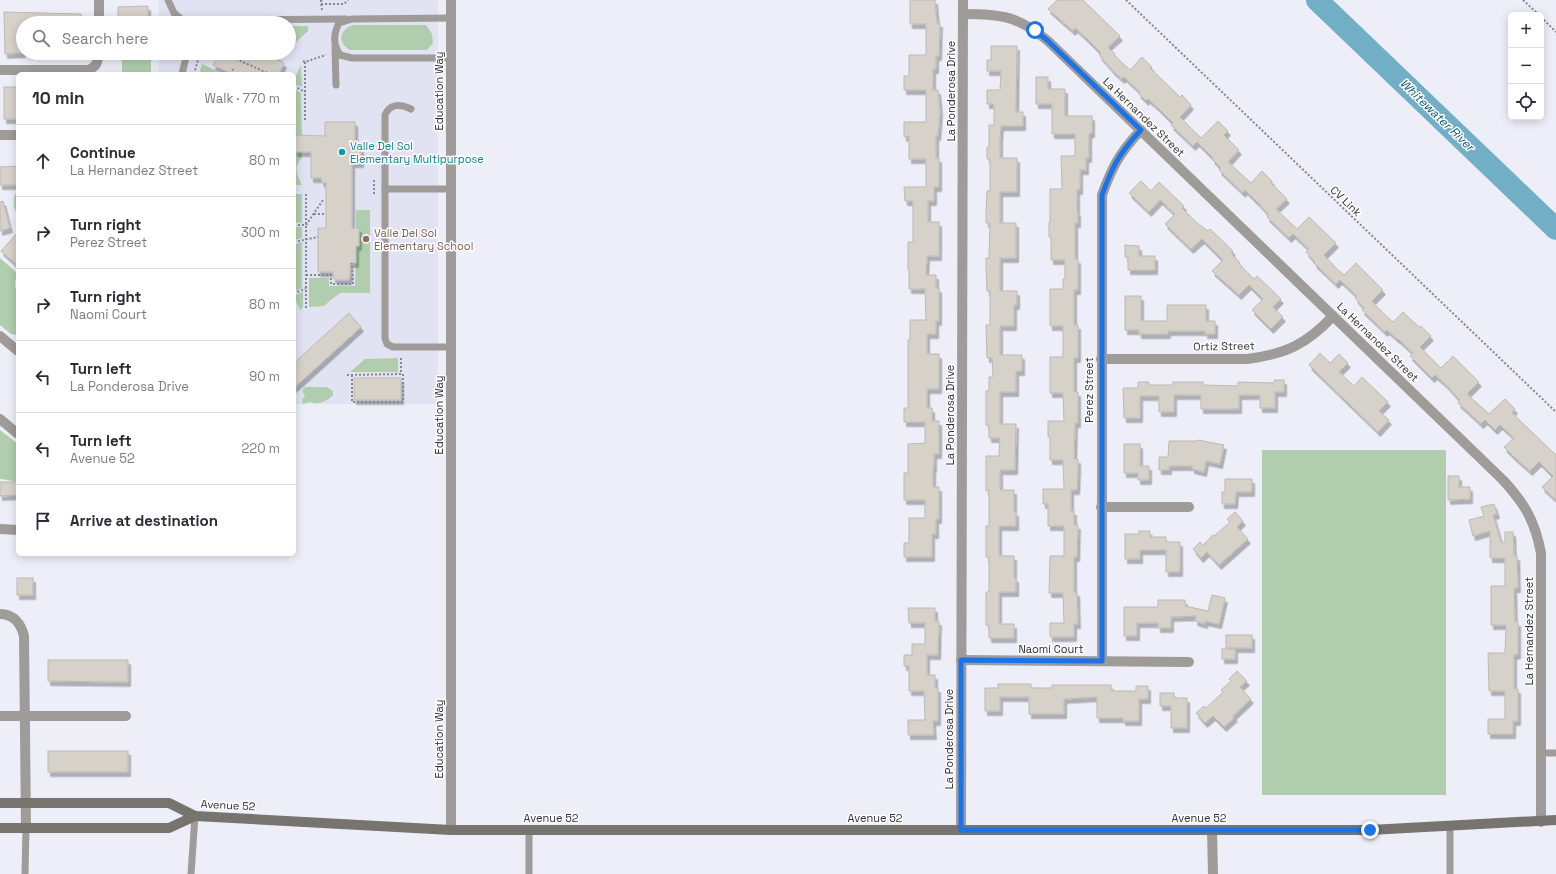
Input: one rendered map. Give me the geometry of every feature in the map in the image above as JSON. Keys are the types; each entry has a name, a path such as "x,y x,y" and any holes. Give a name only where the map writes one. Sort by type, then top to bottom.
{"main road":[{"name":"Avenue 52","path":"0,804 169,804 195,816 451,830 1370,830 1556,820"},
{"name":"Avenue 52","path":"0,828 169,828 195,816"}],"street":[{"path":"99,0 99,16"},
{"name":"Education Way","path":"451,0 451,830"},
{"name":"La Ponderosa Drive","path":"961,830 963,0"},
{"name":"La Hernandez Street","path":"963,14 1004,16 1021,22 1035,30 1048,41 1518,496 1529,515 1537,534 1540,553 1540,822"},
{"path":"0,70 89,70 95,67 98,60"},
{"name":"Perez Street","path":"1102,661 1102,195 1108,176 1116,160 1141,130"},
{"path":"0,135 16,134"},
{"name":"Ortiz Street","path":"1102,359 1247,359 1266,356 1286,351 1303,342 1319,331 1333,316"},
{"path":"0,336 16,348"},
{"path":"0,419 16,432"},
{"path":"1102,507 1189,507"},
{"path":"0,529 16,530"},
{"path":"0,614 12,617 18,622 24,636 26,828"},
{"name":"Naomi Court","path":"961,660 1189,662"},
{"path":"0,716 126,716"},
{"path":"1212,830 1212,874"}],"lane":[{"path":"168,0 174,13 178,16"},
{"path":"296,19 451,18"},
{"path":"336,85 335,30 339,23 352,19"},
{"path":"335,47 340,55 352,58 451,58"},
{"path":"183,72 186,60"},
{"path":"411,109 405,106 394,106 387,109 384,114 384,338 387,344 394,347 451,347"},
{"path":"384,189 451,189"},
{"path":"1540,753 1556,753"},
{"path":"191,874 195,816"},
{"path":"1450,826 1450,874"},
{"path":"25,874 26,828"},
{"path":"529,830 529,874"}],"path":[{"path":"321,4 344,4 348,0"},
{"name":"CV Link","path":"1126,0 1556,412"},
{"path":"1523,0 1536,12"},
{"path":"1544,20 1556,32"},
{"path":"305,122 304,61 328,54"},
{"path":"195,72 198,60"},
{"path":"238,60 265,72"},
{"path":"296,87 305,92"},
{"path":"374,180 374,194"},
{"path":"306,194 306,309"},
{"path":"306,225 323,200"},
{"path":"314,214 326,214"},
{"path":"296,225 306,225"},
{"path":"296,242 318,236"},
{"path":"306,275 330,275 330,284 353,284 352,263"},
{"path":"296,293 306,288"},
{"path":"352,375 352,402 403,402 403,374 401,374 401,358"},
{"path":"347,375 401,374"}],"shaded area":[{"name":"Valle Del Sol Elementary School","path":"159,0 438,0 438,404 296,404 296,72 159,72 159,60 296,60 296,16 159,16"}],"green space":[{"path":"353,25 426,25 432,34 433,43 427,50 350,50 343,44 341,37 342,33 348,27"},
{"path":"296,26 308,26 308,31 296,42"},
{"path":"122,60 151,60 151,72 122,72"},
{"path":"202,64 219,72 201,72 200,71"},
{"path":"301,65 302,87 296,85 296,75"},
{"path":"296,90 301,93 302,136 296,136"},
{"path":"296,152 302,152 302,158 299,161 297,168 297,174 302,185 296,185"},
{"path":"16,193 16,212 14,208"},
{"path":"296,194 302,194 302,223 296,222"},
{"path":"356,210 370,210 370,293 341,293 324,306 309,307 309,278 329,278 329,286 355,286 356,246 359,246 356,228"},
{"path":"296,227 302,227 302,238 296,240"},
{"path":"302,242 302,288 296,291 296,244"},
{"path":"0,258 16,272 16,335 11,334 0,325"},
{"path":"303,292 303,307 300,310 296,301 296,295"},
{"path":"398,358 398,372 350,372 365,359"},
{"path":"305,387 327,387 333,391 333,395 322,402 309,402 303,404 302,400 305,395 302,391"},
{"path":"0,430 16,442 16,482 0,479"},
{"path":"1262,450 1446,450 1446,795 1262,795"}],"building":[{"path":"910,0 935,0 937,23 940,23 939,56 936,56 936,69 933,69 933,90 938,90 940,111 938,136 936,136 936,158 939,158 939,187 934,187 934,201 928,201 928,222 939,222 939,256 927,256 926,275 936,275 936,288 939,288 939,321 936,321 936,334 927,334 927,354 939,354 939,389 927,389 927,408 932,408 932,421 939,421 939,454 934,454 933,487 939,487 939,519 936,519 936,534 932,534 932,557 904,557 904,543 909,543 909,518 925,518 925,500 904,500 904,473 908,473 908,444 925,443 925,422 904,422 904,408 908,408 908,340 910,340 910,320 926,320 925,289 909,289 908,270 908,242 913,242 913,201 905,201 904,187 926,187 926,159 909,159 909,136 904,137 904,122 926,122 926,90 904,90 904,76 909,76 909,55 926,55 926,24 910,24"},
{"path":"1057,0 1083,0 1120,36 1108,47 1115,54 1114,55 1130,70 1142,57 1152,67 1150,68 1180,97 1182,95 1191,105 1180,117 1201,138 1218,121 1228,131 1224,135 1239,150 1228,162 1251,183 1262,171 1272,181 1271,183 1287,199 1276,209 1297,229 1309,217 1336,243 1324,255 1344,275 1356,263 1383,290 1372,301 1378,308 1393,322 1403,312 1431,336 1420,347 1441,368 1453,356 1479,382 1467,394 1489,414 1505,399 1515,409 1512,413 1556,455 1556,500 1542,487 1553,476 1539,462 1530,471 1514,457 1504,447 1514,438 1500,425 1495,430 1485,420 1481,424 1458,403 1460,400 1446,385 1435,375 1432,378 1410,356 1413,353 1387,330 1385,332 1362,310 1364,308 1355,298 1357,296 1340,280 1336,284 1314,263 1315,262 1306,252 1309,249 1293,234 1289,238 1267,217 1269,215 1245,190 1243,193 1219,170 1221,168 1197,142 1193,146 1171,125 1173,123 1158,108 1148,99 1146,101 1138,93 1140,92 1124,77 1122,79 1114,72 1099,55 1101,53 1085,37 1075,28 1073,31 1048,9"},
{"path":"148,6 148,16 118,16 118,7"},
{"path":"4,12 81,14 81,16 16,16 16,53 5,54"},
{"path":"991,46 1017,46 1016,112 1023,112 1023,126 1001,126 1000,137 1000,158 1017,158 1017,192 1000,192 1000,223 1016,223 1016,258 1000,258 1000,291 1017,291 1017,305 1014,305 1014,326 1000,326 1000,355 1022,355 1022,371 1016,371 1016,392 1000,392 1000,424 1016,424 1015,470 1000,470 1000,490 1014,490 1014,512 1016,512 1016,526 999,526 999,556 1014,556 1014,578 1016,578 1016,592 999,592 999,624 1014,624 1014,638 989,638 989,625 986,625 986,592 989,592 989,557 986,557 986,526 989,526 989,490 986,491 986,456 999,456 1000,438 989,438 989,425 986,425 986,391 989,391 989,377 993,377 992,358 987,358 986,325 990,325 990,291 987,291 986,269 986,258 989,258 990,223 986,223 987,191 990,191 990,159 987,159 987,147 989,147 989,125 994,125 994,104 987,104 987,90 1000,90 1001,71 987,71 987,60 991,60"},
{"path":"216,60 277,60 284,63 280,72 228,72 213,65"},
{"path":"1036,77 1048,77 1048,89 1065,89 1065,116 1092,116 1092,133 1089,134 1089,158 1086,158 1086,170 1080,170 1080,190 1077,190 1078,223 1075,223 1075,259 1078,259 1078,290 1074,290 1074,325 1078,325 1078,358 1074,358 1074,392 1078,392 1078,423 1075,423 1074,459 1078,459 1078,470 1077,490 1071,490 1071,511 1074,511 1074,525 1078,525 1077,557 1074,557 1074,592 1077,592 1078,624 1074,624 1074,637 1050,637 1050,623 1064,623 1063,593 1049,593 1050,556 1064,556 1064,526 1048,526 1048,504 1043,504 1043,489 1064,489 1063,460 1050,460 1050,437 1048,437 1048,421 1064,421 1063,393 1050,393 1050,357 1063,357 1063,326 1050,326 1050,289 1063,289 1063,279 1065,279 1065,260 1051,260 1051,237 1049,237 1050,189 1062,189 1061,156 1075,156 1075,134 1052,134 1052,104 1036,104"},
{"path":"4,87 16,87 16,119 4,119"},
{"path":"325,122 355,122 355,148 361,148 361,163 352,163 352,228 359,228 359,246 356,246 356,263 350,263 349,280 335,280 335,278 333,278 333,272 318,272 318,228 326,228 326,183 322,183 321,178 311,178 311,152 296,152 296,135 325,136"},
{"path":"16,166 16,185 0,185 0,167"},
{"path":"1141,181 1151,191 1159,182 1184,206 1182,208 1197,223 1208,231 1210,229 1233,251 1231,253 1240,263 1239,264 1254,279 1257,276 1281,299 1273,307 1283,317 1271,329 1252,310 1263,299 1249,285 1239,295 1212,271 1223,260 1202,239 1191,249 1165,224 1175,214 1160,200 1149,212 1129,193"},
{"path":"3,201 10,228 0,231 0,202"},
{"path":"16,234 16,264 1,251"},
{"path":"1125,245 1139,246 1139,256 1155,256 1155,270 1128,270 1128,257 1125,257"},
{"path":"1125,296 1141,296 1141,321 1167,321 1167,305 1206,305 1206,321 1215,321 1215,334 1205,334 1205,331 1168,331 1168,334 1139,334 1139,330 1125,330"},
{"path":"349,313 361,327 296,386 296,361"},
{"path":"1320,353 1330,363 1339,354 1348,363 1339,372 1354,386 1362,377 1388,402 1379,411 1389,420 1378,432 1309,365"},
{"path":"354,378 401,378 401,400 354,400"},
{"path":"1274,380 1284,380 1284,392 1275,392 1275,408 1260,408 1260,395 1239,395 1239,409 1201,409 1201,395 1174,395 1174,412 1159,412 1159,396 1140,396 1140,418 1124,418 1123,388 1138,388 1138,382 1149,382 1149,385 1173,385 1173,382 1203,382 1203,385 1238,386 1238,382 1274,383"},
{"path":"1198,440 1224,445 1220,464 1206,461 1204,472 1192,469 1192,466 1169,466 1169,470 1159,470 1159,457 1168,457 1169,441"},
{"path":"1124,444 1140,444 1140,466 1149,466 1149,480 1138,480 1138,473 1124,473"},
{"path":"1448,476 1459,476 1459,487 1470,487 1470,499 1448,500"},
{"path":"1225,479 1252,479 1252,492 1236,492 1235,504 1222,504 1222,492 1225,492"},
{"path":"0,482 16,482 16,495 0,496"},
{"path":"1494,504 1497,514 1493,515 1501,542 1505,542 1505,532 1513,532 1514,556 1517,556 1518,588 1514,588 1515,622 1518,622 1518,654 1514,655 1514,689 1518,689 1518,721 1513,721 1513,734 1488,734 1488,719 1505,719 1505,691 1489,691 1488,653 1505,653 1506,625 1491,625 1491,586 1505,586 1505,558 1490,558 1490,531 1473,536 1469,520 1484,516 1481,507"},
{"path":"1235,512 1243,521 1237,527 1248,539 1219,565 1207,552 1201,558 1193,549 1200,542 1203,545 1230,522 1227,519"},
{"path":"1139,531 1150,531 1150,537 1166,537 1166,542 1180,542 1180,572 1166,572 1166,550 1140,550 1140,559 1125,559 1125,534 1139,534"},
{"path":"17,578 33,578 33,595 17,595"},
{"path":"1212,595 1225,598 1219,624 1205,621 1205,624 1195,621 1196,616 1171,617 1171,628 1158,628 1158,623 1137,623 1137,636 1124,636 1124,607 1158,607 1158,600 1185,600 1185,606 1208,611"},
{"path":"908,608 935,608 935,621 939,621 938,655 927,655 927,675 935,675 935,688 938,688 938,721 933,721 934,735 908,735 908,720 925,720 924,691 909,691 909,666 904,666 904,655 912,655 912,644 925,644 925,623 909,623"},
{"path":"1226,635 1252,635 1252,648 1226,648"},
{"path":"1222,649 1235,649 1235,659 1222,659"},
{"path":"48,660 128,660 128,682 48,681"},
{"path":"1237,671 1247,681 1240,687 1251,699 1224,727 1213,716 1205,723 1196,713 1204,706 1206,708 1223,692 1221,690 1231,681 1229,679"},
{"path":"998,684 1031,684 1031,688 1052,688 1052,685 1111,685 1111,691 1136,691 1136,686 1148,686 1148,699 1139,699 1139,721 1123,721 1123,718 1097,718 1097,697 1064,699 1064,714 1029,714 1029,697 1000,697 1000,711 985,711 985,688 998,688"},
{"path":"1160,693 1174,693 1174,698 1187,698 1187,728 1171,728 1171,706 1160,706"},
{"path":"48,751 128,751 128,772 48,772"}],"waterway":[{"name":"Whitewater River","path":"1317,0 1556,229"}],"place":[{"name":"Valle Del Sol Elementary Multipurpose","path":"342,152"},
{"name":"Valle Del Sol Elementary School","path":"366,239"}],"route":[{"path":"1035,30 1141,130 1116,160 1108,176 1102,195 1102,661 961,660 961,830 1370,830"}]}
